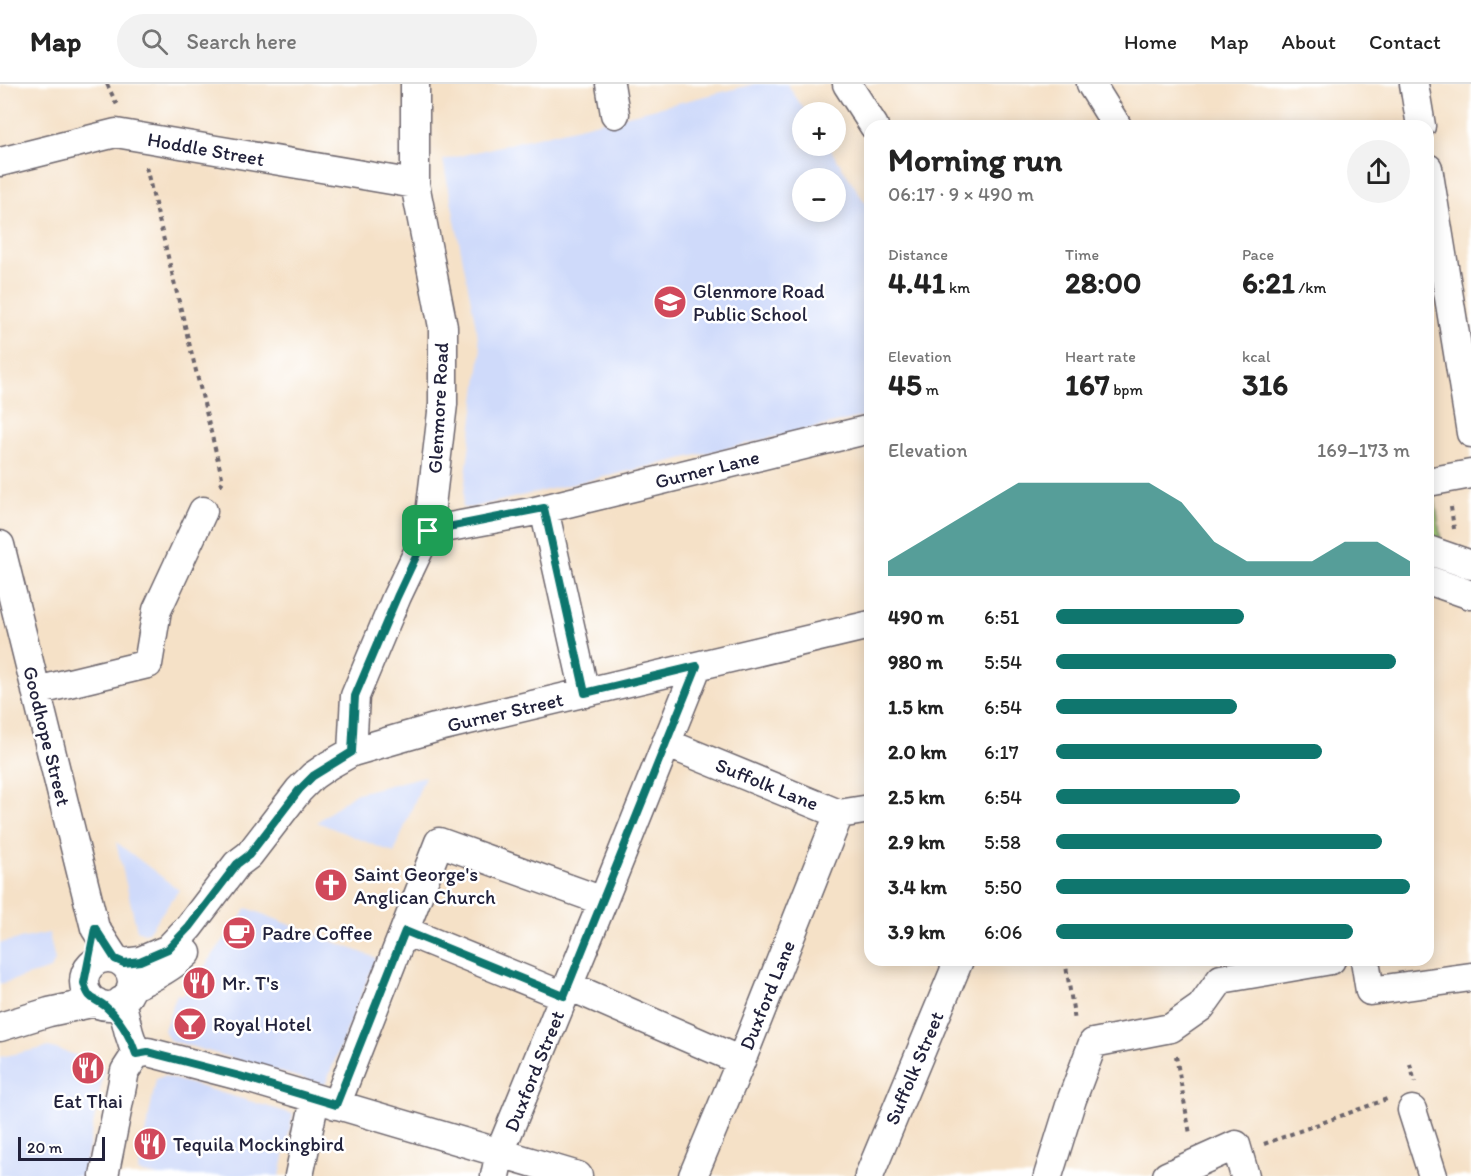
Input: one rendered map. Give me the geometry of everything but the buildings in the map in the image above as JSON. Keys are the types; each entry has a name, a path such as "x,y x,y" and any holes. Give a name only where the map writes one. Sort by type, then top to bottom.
{"street":[{"name":"Glenmore Road","path":"352,752 355,696 428,531 443,404 443,327 415,184 415,84"},
{"path":"609,84 615,114"},
{"path":"846,84 870,120"},
{"path":"1091,84 1113,120"},
{"path":"1414,84 1420,120"},
{"name":"Hoddle Street","path":"0,162 116,133 415,184"},
{"path":"1434,205 1471,433"},
{"name":"Gurner Lane","path":"428,531 544,508 864,430"},
{"path":"1434,481 1471,474"},
{"path":"544,508 585,693"},
{"path":"36,691 148,664 157,610 203,511"},
{"name":"Goodhope Street","path":"0,544 95,928 115,986"},
{"path":"1434,552 1471,565"},
{"path":"1434,582 1471,595"},
{"name":"Gurner Street","path":"352,752 435,728 864,626"},
{"name":"Duxford Street","path":"498,1164 697,666"},
{"name":"Suffolk Lane","path":"666,743 839,814 864,810"},
{"path":"87,972 84,983 86,990 154,977 177,962 201,939 249,870 249,855 299,790 313,776 352,752"},
{"name":"Duxford Lane","path":"693,1176 839,814"},
{"path":"299,1176 326,1102 405,931 439,842 603,901"},
{"name":"Goodhope Street","path":"87,972 95,928"},
{"path":"405,931 567,991 741,1061"},
{"name":"Suffolk Street","path":"869,1176 956,966"},
{"path":"1048,1176 1093,1043 1171,1028 1201,1006 1219,970 1263,966"},
{"path":"1366,966 1370,991 1471,977"},
{"path":"0,1009 69,986 87,972"},
{"path":"0,1027 49,1012 115,986"},
{"path":"104,1176 125,1071 133,1043 115,986"},
{"path":"133,1043 148,1052 326,1102 498,1164 578,1176"},
{"path":"1412,1110 1433,1176"},
{"path":"1167,1176 1195,1163 1240,1158"}],"path":[{"path":"139,137 223,481"},
{"path":"1450,501 1455,534"},
{"path":"1066,966 1078,1035 1093,1043"},
{"path":"1176,1056 1195,1163"},
{"path":"1240,1158 1396,1096 1398,1103 1412,1110"}],"shaded area":[{"name":"Glenmore Road Public School","path":"755,84 787,84 799,102 792,102 792,156 835,156 842,168 792,168 792,222 846,222 846,173 864,201 864,416 462,508 481,352 443,160"},
{"path":"425,776 394,853 317,822 354,794"},
{"path":"116,842 179,890 148,932 137,930"},
{"path":"247,908 376,958 325,1085 169,1040 164,1030 177,994 183,996"},
{"path":"49,933 55,961 51,969 0,984 0,943"},
{"path":"49,1047 100,1062 104,1070 83,1176 0,1176 0,1057"},
{"path":"164,1076 293,1114 280,1176 159,1176 138,1172 156,1079"}],"green space":[{"path":"1434,491 1441,542 1434,539"}],"place":[{"name":"Glenmore Road Public School","path":"670,302"},
{"name":"Saint George's Anglican Church","path":"331,885"},
{"name":"Padre Coffee","path":"239,933"},
{"name":"Mr. T's","path":"199,983"},
{"name":"Royal Hotel","path":"190,1024"},
{"name":"Eat Thai","path":"88,1068"},
{"name":"Tequila Mockingbird","path":"150,1144"}],"route":[{"path":"544,508 585,693 697,666 564,996 405,931 336,1105 240,1076 148,1052 136,1054 129,1033 104,1005 90,997 86,990 85,975 95,928 115,959 124,963 140,961 168,949 189,927 237,864 249,855 299,790 313,776 352,752 355,696 428,531 544,508"}]}
